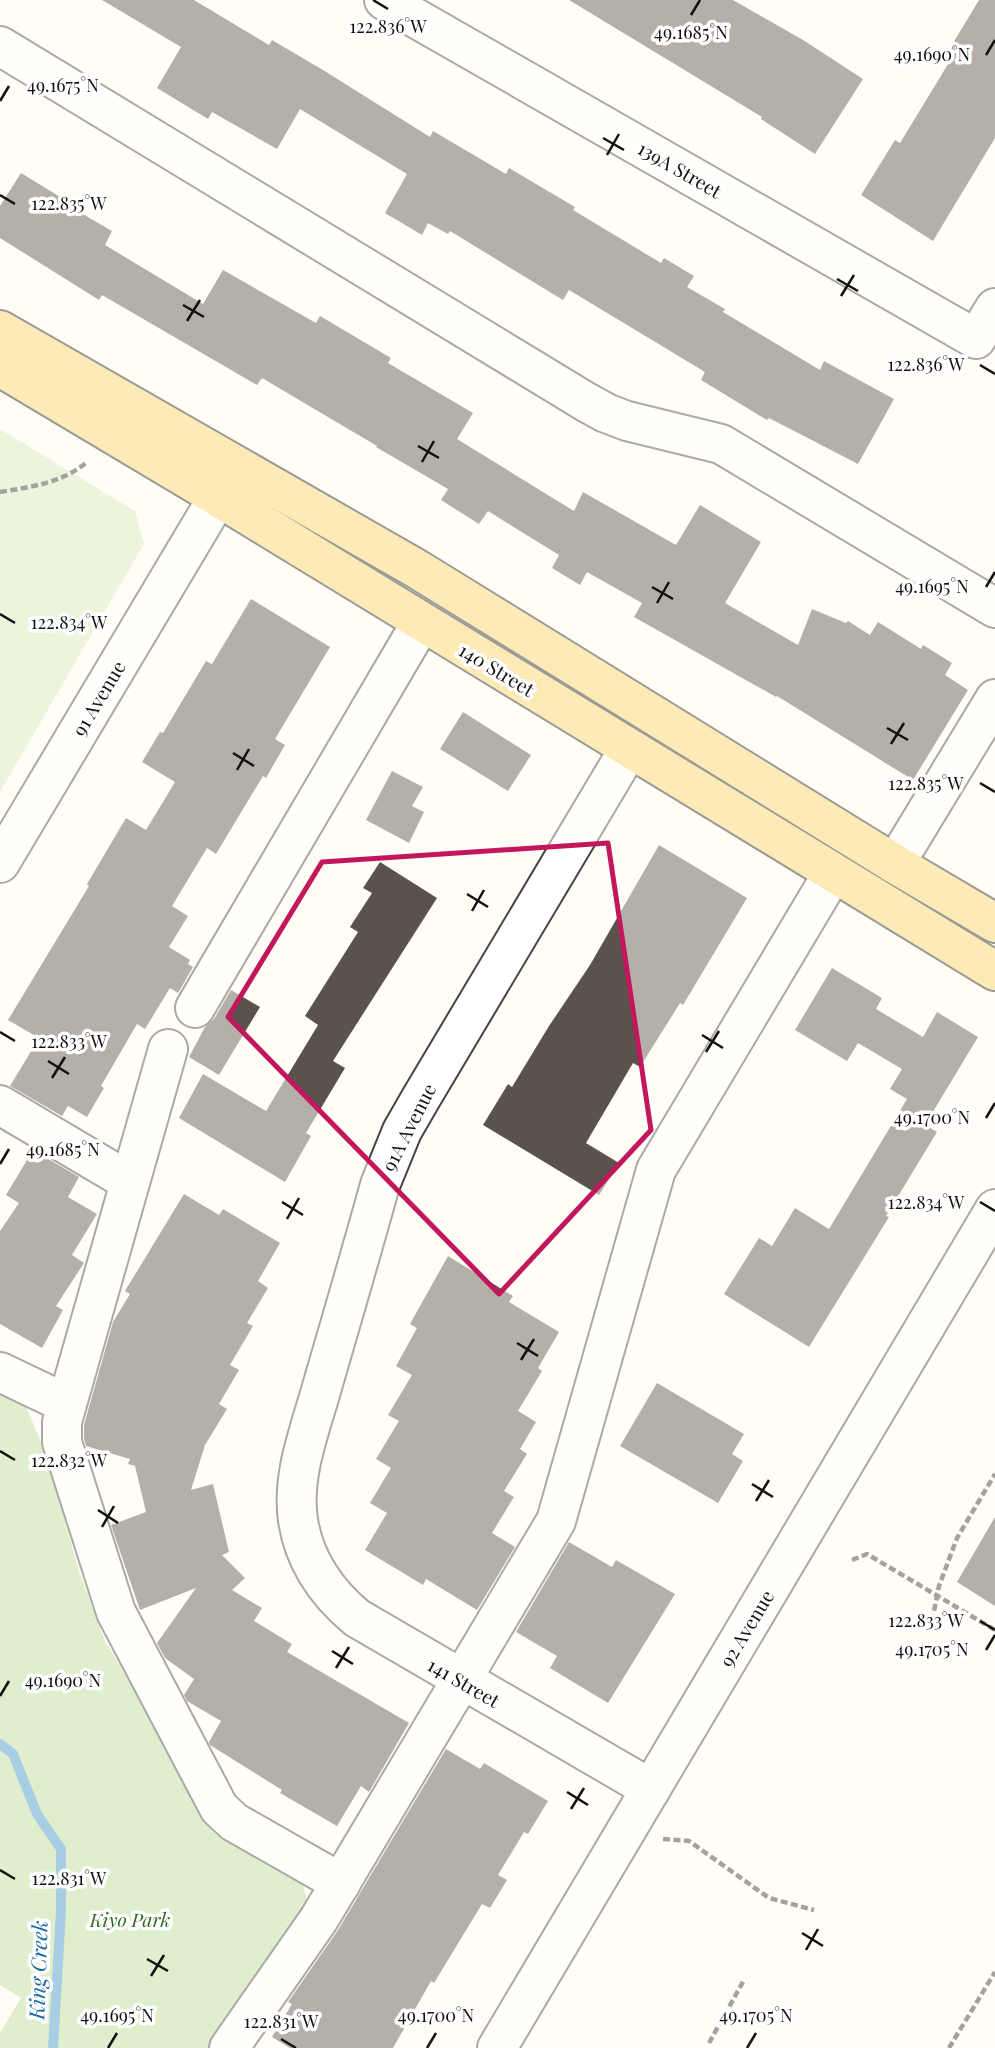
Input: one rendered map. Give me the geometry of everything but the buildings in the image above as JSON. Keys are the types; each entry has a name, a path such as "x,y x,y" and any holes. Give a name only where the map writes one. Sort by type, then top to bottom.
{"main road":[{"path":"0,330 417,569 995,923"},
{"name":"140 Street","path":"0,367 995,971"},
{"path":"218,497 229,486 243,487 372,564 417,569"}],"street":[{"name":"139A Street","path":"384,0 986,323"},
{"path":"0,46 586,402 627,421 720,444 995,608"},
{"name":"91 Avenue","path":"0,863 218,497"},
{"path":"195,1008 421,623"},
{"path":"895,864 995,699"},
{"name":"91A Avenue","path":"304,1546 297,1506 302,1458 389,1161 421,1098 629,749"},
{"path":"229,2048 319,1919 556,1521 656,1170 833,873"},
{"path":"168,1049 62,1422 62,1442 111,1599 219,1808 234,1822 341,1883"},
{"path":"0,1105 130,1182"},
{"name":"92 Avenue","path":"497,2048 995,1209"},
{"path":"0,1373 67,1404"},
{"name":"141 Street","path":"304,1546 322,1581 347,1610 461,1680 651,1789"}],"path":[{"path":"0,492 56,481 86,463"},
{"path":"932,1621 937,1595 957,1538 995,1474"},
{"path":"852,1560 867,1554 995,1630"},
{"path":"656,1838 689,1841 769,1898 814,1910"},
{"path":"949,2048 995,1972"},
{"path":"709,2043 744,1980"}],"highlighted area":[{"path":"608,843 651,1130 499,1294 228,1017 322,862"}],"green space":[{"path":"0,429 135,511 144,544 0,792"},
{"name":"Kiyo Park","path":"0,1393 24,1402 44,1449 80,1574 105,1641 207,1813 301,1876 309,1910 217,2048 0,2048 0,2033 21,1998 0,1985"}],"waterway":[{"name":"King Creek","path":"0,1744 13,1754 37,1814 61,1849 61,1911 53,2048"}]}
